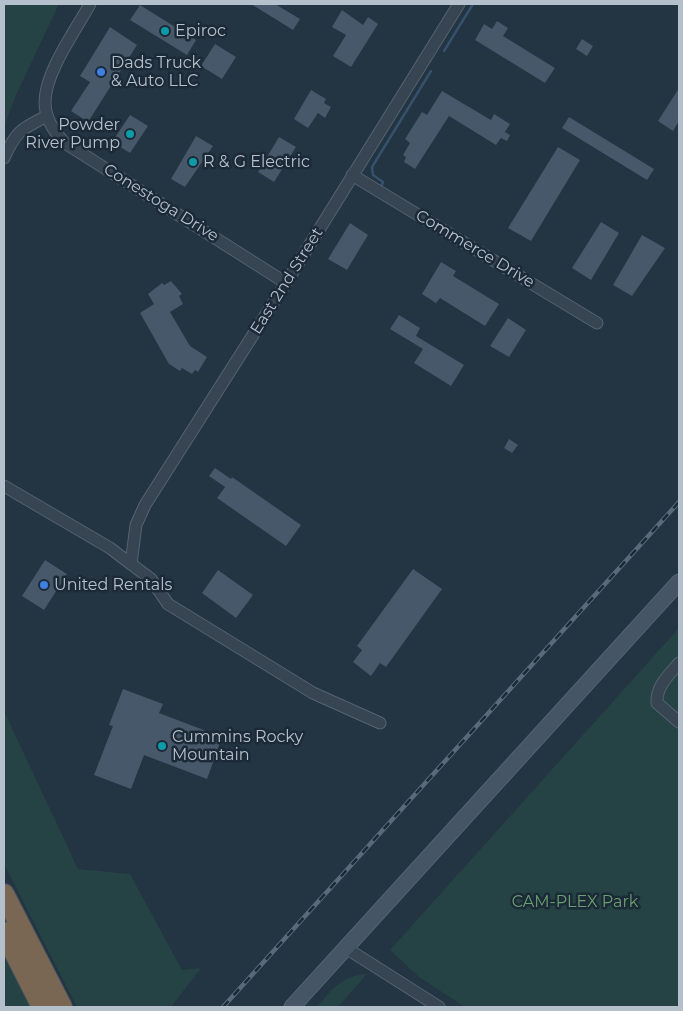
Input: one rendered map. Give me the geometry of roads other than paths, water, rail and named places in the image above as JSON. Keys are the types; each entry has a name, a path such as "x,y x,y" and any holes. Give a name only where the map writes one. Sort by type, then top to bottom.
{"highway":[{"path":"4,894 62,1007"},
{"path":"4,932 42,1007"}],"main road":[{"path":"292,1007 679,582"}],"street":[{"path":"4,158 12,138 22,128 47,116 45,102 49,82 90,4"},
{"name":"East 2nd Street","path":"131,564 136,525 145,505 286,283 459,4"},
{"name":"Conestoga Drive","path":"47,116 54,131 65,143 286,283"},
{"name":"Commerce Drive","path":"352,175 597,323"},
{"path":"4,486 110,548 151,579 168,604 313,693 380,723"},
{"path":"679,663 659,687 656,694 657,703 679,722"},
{"path":"346,948 439,1007"}],"waterway":[{"path":"444,51 473,4"},
{"path":"382,185 383,182 373,175 372,167 431,71"}],"railway":[{"path":"223,1007 679,502"}],"place":[{"name":"Epiroc","path":"165,31"},
{"name":"Dads Truck & Auto LLC","path":"101,72"},
{"name":"Powder River Pump","path":"130,134"},
{"name":"R & G Electric","path":"193,162"},
{"name":"United Rentals","path":"44,585"},
{"name":"Cummins Rocky Mountain","path":"162,746"}],"park label":[{"name":"CAM-PLEX Park","path":"575,902"}]}
